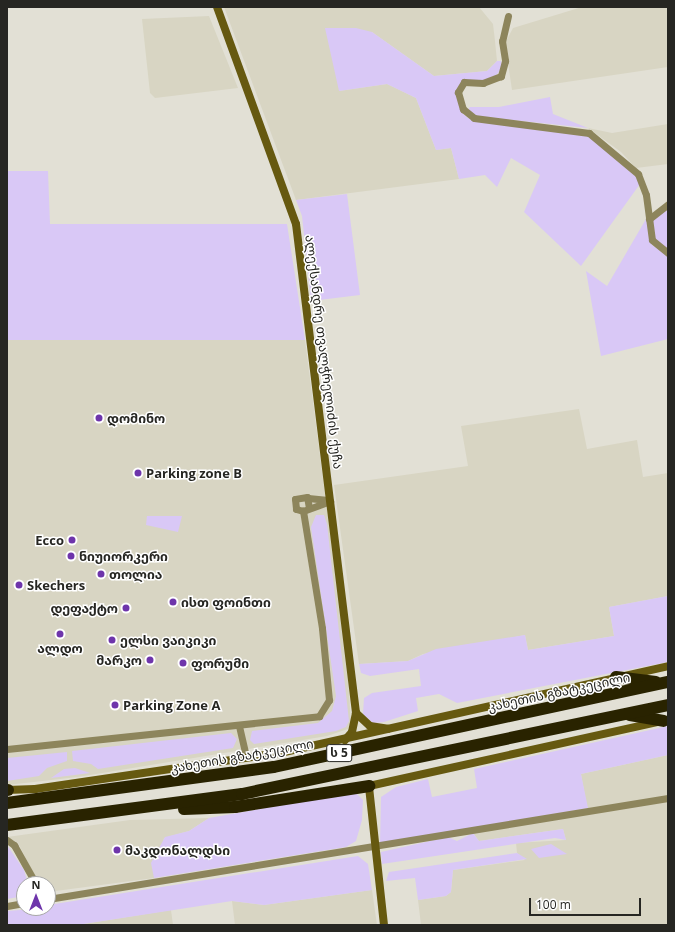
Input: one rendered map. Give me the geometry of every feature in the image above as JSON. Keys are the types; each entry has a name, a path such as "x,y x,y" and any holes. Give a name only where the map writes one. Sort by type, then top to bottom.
{"highway":[{"path":"616,677 667,683"},
{"name":"კახეთის გზატკეცილი","path":"7,803 274,767 667,683"},
{"name":"ს 5","path":"7,825 258,791 668,705"},
{"path":"623,714 666,720"},
{"path":"117,811 235,807 369,786"}],"street":[{"name":"ალექსანდრე თვალჭრელიძის ქუჩა","path":"217,7 296,224 356,713 352,732 344,740"},
{"path":"508,16 502,41 505,61 501,76 483,83 464,82 458,92 463,109 474,118 590,133 638,174 649,219 652,240 668,253"},
{"path":"649,219 668,204"},
{"path":"299,496 330,500 306,509 296,508 294,502 299,496"},
{"path":"7,749 240,726 320,716 327,708 322,628 306,509 308,498"},
{"name":"კახეთის გზატკეცილი","path":"7,790 35,789 246,757 344,740 668,666"},
{"path":"356,713 370,726 393,730"},
{"path":"384,925 374,848 369,786 666,720"},
{"path":"240,726 246,757"},
{"path":"56,898 374,848 668,798"},
{"path":"7,840 14,845 31,876"}],"shaded area":[{"path":"224,7 479,7 493,24 497,61 487,71 434,76 372,32 339,91 387,84 416,98 436,150 451,148 459,179 296,200"},
{"path":"582,7 668,7 668,67 512,90 505,43 513,28"},
{"path":"209,16 238,88 155,98 150,93 142,19"},
{"path":"325,28 356,28 372,32 434,76 487,71 497,61 501,61 502,68 494,78 458,86 461,112 468,118 588,135 634,172 640,184 581,266 524,212 540,175 511,158 497,187 485,175 459,179 451,148 436,150 416,98 387,84 339,91"},
{"path":"550,97 553,114 588,128 475,116 467,111 470,107 499,107"},
{"path":"668,124 668,164 636,168 621,152 588,128 612,133"},
{"path":"7,171 48,171 50,224 287,224 305,340 7,340"},
{"path":"347,194 360,295 311,301 302,216 296,200"},
{"path":"668,208 668,250 654,238 651,221"},
{"path":"646,219 652,245 668,255 668,339 601,356 586,271 607,286"},
{"name":"ისთ ფოინთი","path":"7,340 305,340 347,663 351,723 348,729 327,736 78,777 7,785"},
{"path":"579,409 587,449 637,440 643,477 668,473 668,596 609,607 614,636 528,650 525,635 423,654 408,661 359,664 334,485 468,466 461,426"},
{"path":"316,515 324,515 327,524 349,721 346,727 336,731 254,744 250,740 252,731 318,723 332,711 336,696 311,527"},
{"path":"147,516 182,516 178,532 146,525"},
{"path":"668,596 668,662 457,703 439,694 416,698 418,711 384,722 373,723 363,714 364,698 372,693 421,686 419,669 370,676 361,673 359,664 408,661 436,649 525,635 528,650 614,636 609,607"},
{"path":"668,726 668,755 581,774 588,808 380,844 381,797 396,787 428,779 432,797 477,788 474,769"},
{"path":"231,733 237,739 233,748 98,769 91,764 73,761 72,751"},
{"path":"67,752 67,761 47,768 39,776 7,781 7,758"},
{"path":"668,755 668,925 421,925 418,900 446,896 451,892 453,870 525,860 517,853 516,843 566,840 563,829 479,841 473,833 588,813 581,774"},
{"path":"75,768 90,773 51,778 64,769"},
{"path":"355,792 363,800 362,820 356,841 346,847 154,878 151,863 165,837 189,831 209,818"},
{"path":"209,818 189,831 164,838 154,878 56,891 56,876 35,876 18,843 7,837 130,820"},
{"path":"563,829 566,840 555,838 382,864 381,852 448,837 457,841 473,833 479,841"},
{"path":"551,844 567,854 539,858 531,849"},
{"path":"7,845 24,870 26,876 16,876 16,897 7,899"},
{"path":"517,853 527,859 453,870 451,892 446,896 418,900 415,878 386,881 389,872"},
{"path":"358,856 368,864 372,890 264,905 232,901 77,925 7,925 7,911 16,910 16,916 56,916 56,904"},
{"path":"372,890 377,925 235,925 232,901 264,905"},
{"path":"171,910 173,925 77,925"}],"place":[{"name":"დომინო","path":"99,418"},
{"name":"Parking zone B","path":"138,473"},
{"name":"Ecco","path":"72,540"},
{"name":"ნიუიორკერი","path":"71,556"},
{"name":"თოლია","path":"101,574"},
{"name":"Skechers","path":"19,585"},
{"name":"ისთ ფოინთი","path":"173,602"},
{"name":"დეფაქტო","path":"126,608"},
{"name":"ალდო","path":"60,634"},
{"name":"ელსი ვაიკიკი","path":"112,640"},
{"name":"მარკო","path":"150,660"},
{"name":"ფორუმი","path":"183,663"},
{"name":"Parking Zone A","path":"115,705"},
{"name":"მაკდონალდსი","path":"117,850"}]}
